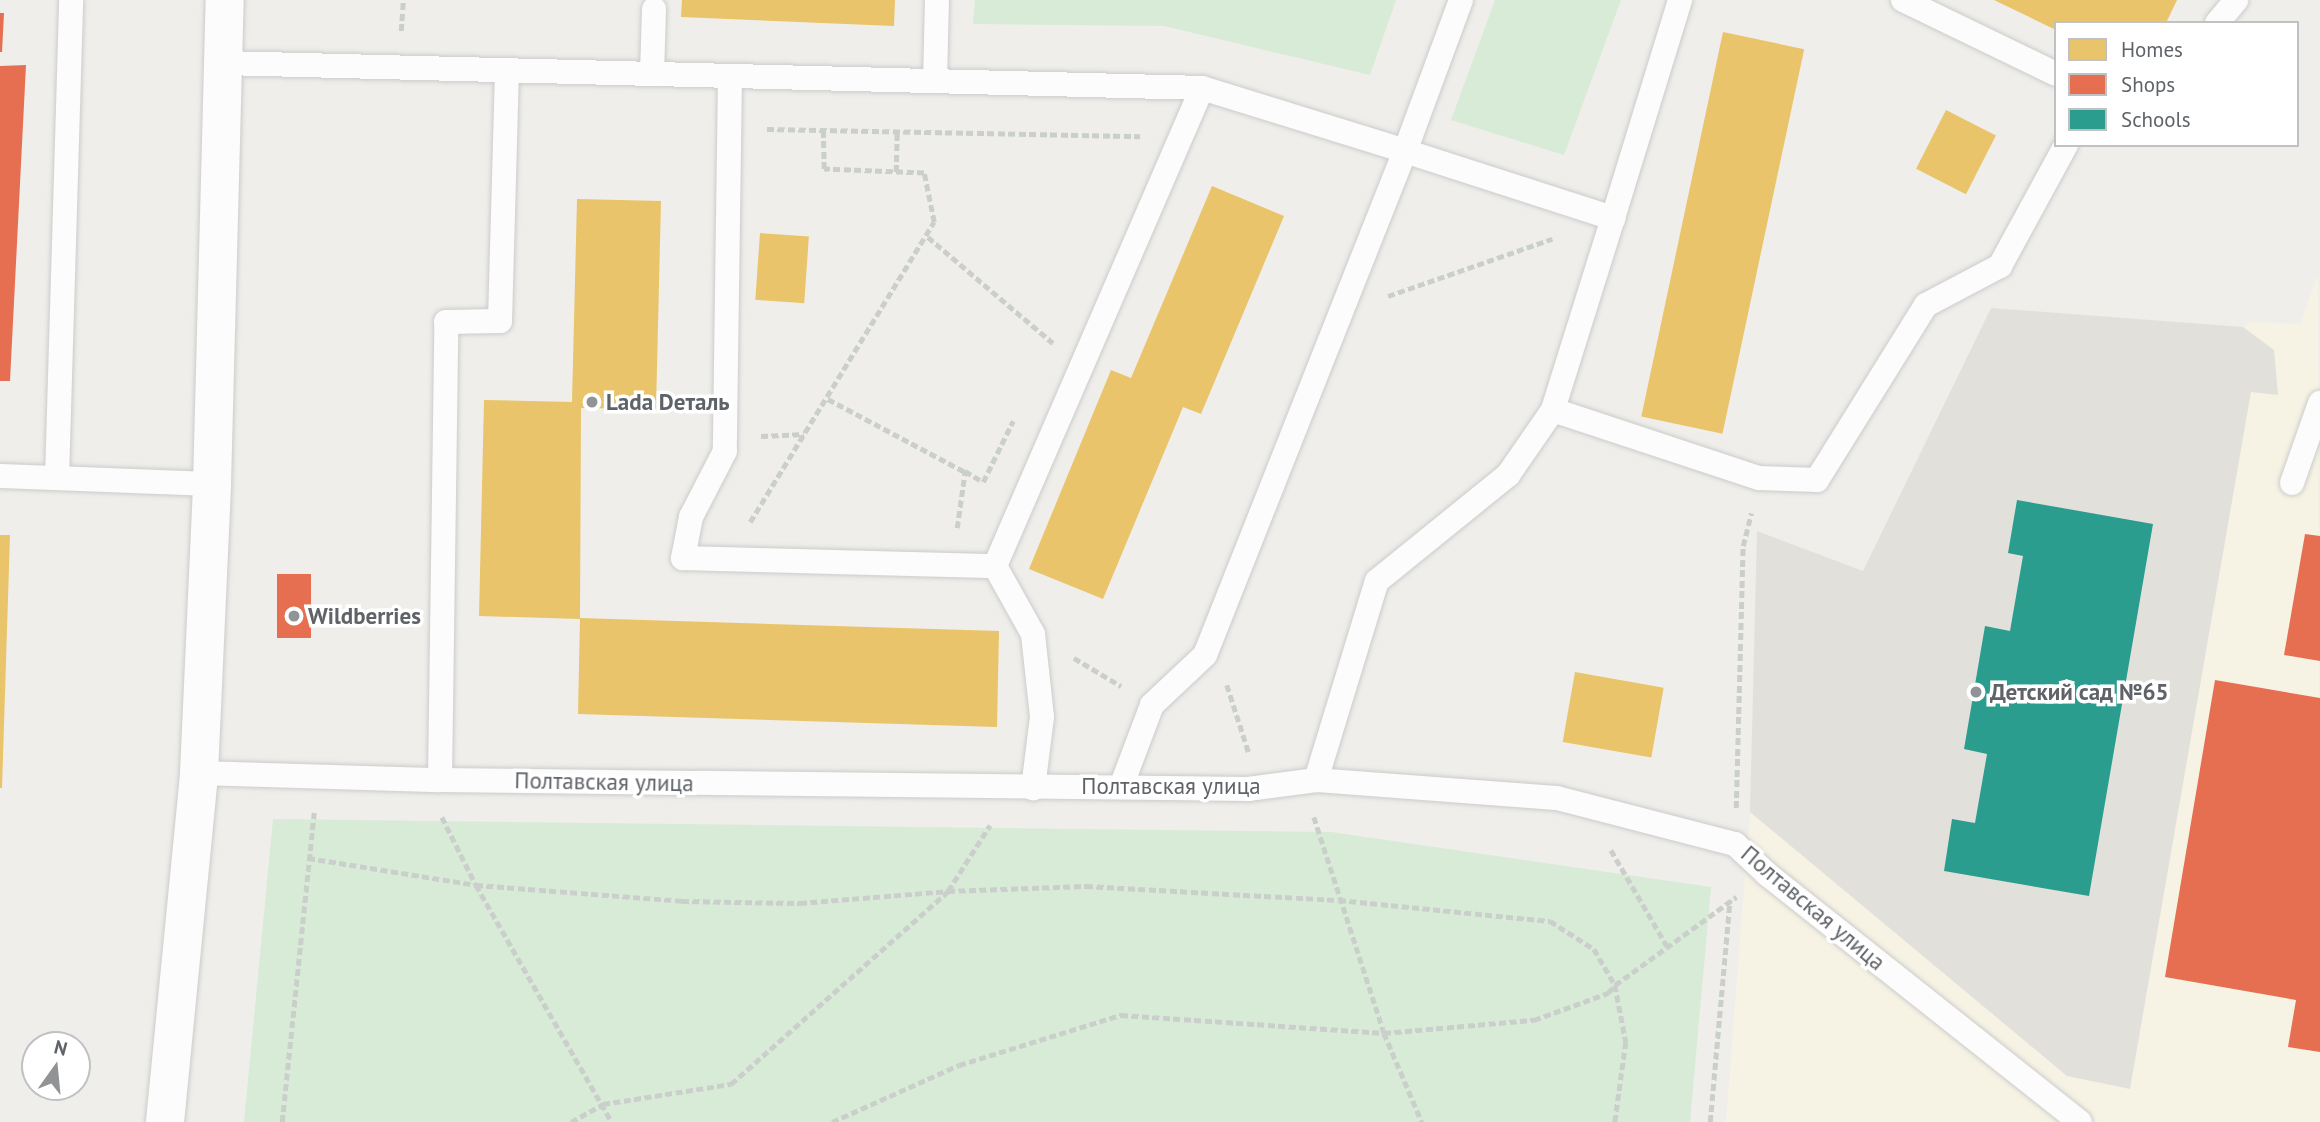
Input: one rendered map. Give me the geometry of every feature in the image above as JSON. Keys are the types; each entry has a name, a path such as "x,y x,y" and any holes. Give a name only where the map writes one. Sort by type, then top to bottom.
{"main road":[{"path":"165,1122 199,773 212,484 225,0"}],"lane":[{"path":"57,478 71,0"},
{"path":"935,81 937,0"},
{"path":"1121,787 1152,705 1205,655 1405,150 1461,0"},
{"path":"1316,780 1377,581 1508,475 1553,410 1680,0"},
{"path":"1903,0 2054,73"},
{"path":"2219,21 2236,0"},
{"path":"652,74 654,9"},
{"path":"223,63 1202,88 1405,150 1613,218"},
{"path":"435,779 446,322 500,321 507,70"},
{"path":"730,76 725,450 691,517 683,558 995,566"},
{"path":"995,566 1202,88"},
{"path":"1553,410 1759,478 1817,480 1926,305 2000,266 2065,147"},
{"path":"2292,483 2320,402"},
{"path":"0,476 212,484"},
{"path":"995,566 1033,634 1042,717 1033,788"},
{"name":"Полтавская улица","path":"199,773 1033,788 1248,789 1316,780 1557,798 1735,844 1767,874 2080,1122"}],"path":[{"path":"728,128 1181,136"},
{"path":"727,559 928,237 934,222 924,173 824,169 823,129"},
{"path":"895,172 897,132"},
{"path":"1341,313 1613,218"},
{"path":"928,237 1052,342 1084,361"},
{"path":"828,399 965,471 1020,508"},
{"path":"953,565 965,471"},
{"path":"1710,1122 1735,844 1743,546 1759,478"},
{"path":"1033,634 1152,705"},
{"path":"1224,674 1251,757"},
{"path":"282,1122 318,777"},
{"path":"435,779 441,814 476,885 612,1122"},
{"path":"1316,780 1314,823 1384,1033 1422,1122"},
{"path":"570,1122 603,1104 731,1084 947,891 992,822 1033,788"},
{"path":"1593,807 1613,855 1667,946"},
{"path":"308,859 476,885 682,901 800,903 947,891 1086,886 1339,900 1550,921 1594,949 1615,985 1626,1042 1615,1122"},
{"path":"832,1122 959,1065 1121,1016 1384,1033 1534,1020 1608,993 1667,946 1767,874"}],"shaded area":[{"path":"2318,275 2320,1122 1726,1122 1750,812 2067,1076 2251,391 2278,395 2274,350 2243,327 2251,322 2300,324"},
{"name":"Детский сад №65","path":"1991,308 2243,327 2274,350 2278,395 2251,392 2130,1089 2067,1076 1750,812 1757,531 1863,571"}],"green space":[{"path":"975,0 1396,0 1370,75 1164,26 973,24"},
{"path":"1495,0 1621,0 1564,155 1451,120"},
{"path":"273,819 1331,832 1711,887 1690,1122 244,1122"}],"building: Homes":[{"path":"682,0 895,0 894,26 681,17"},
{"path":"1994,0 2177,0 2167,21 2054,21 2054,29"},
{"path":"1723,32 1804,49 1722,434 1641,416"},
{"path":"1946,110 1996,135 1966,194 1916,169"},
{"path":"1212,186 1284,216 1201,414 1183,407 1103,599 1029,569 1111,370 1131,378"},
{"path":"577,199 661,201 656,409 581,408 580,618 999,631 997,727 578,714 580,619 479,616 484,400 572,402"},
{"path":"760,233 809,236 804,303 755,300"},
{"path":"0,535 10,535 2,788 0,788"},
{"path":"1575,672 1664,688 1651,758 1563,742"}],"building: Shops":[{"path":"0,13 4,13 2,52 0,52"},
{"path":"26,65 10,381 0,381 0,66"},
{"path":"2305,534 2320,536 2320,661 2284,655"},
{"name":"Wildberries","path":"277,574 311,574 311,638 277,638"},
{"path":"2215,680 2320,698 2320,1052 2288,1047 2296,1000 2165,977"}],"building: Schools":[{"path":"2017,500 2153,524 2089,896 1944,871 1952,819 1975,823 1987,754 1964,749 1985,626 2010,631 2023,556 2008,553"}],"place":[{"name":"Lada Dеталь","path":"592,402"},
{"name":"Wildberries","path":"294,616"},
{"name":"Детский сад №65","path":"1976,692"}]}
